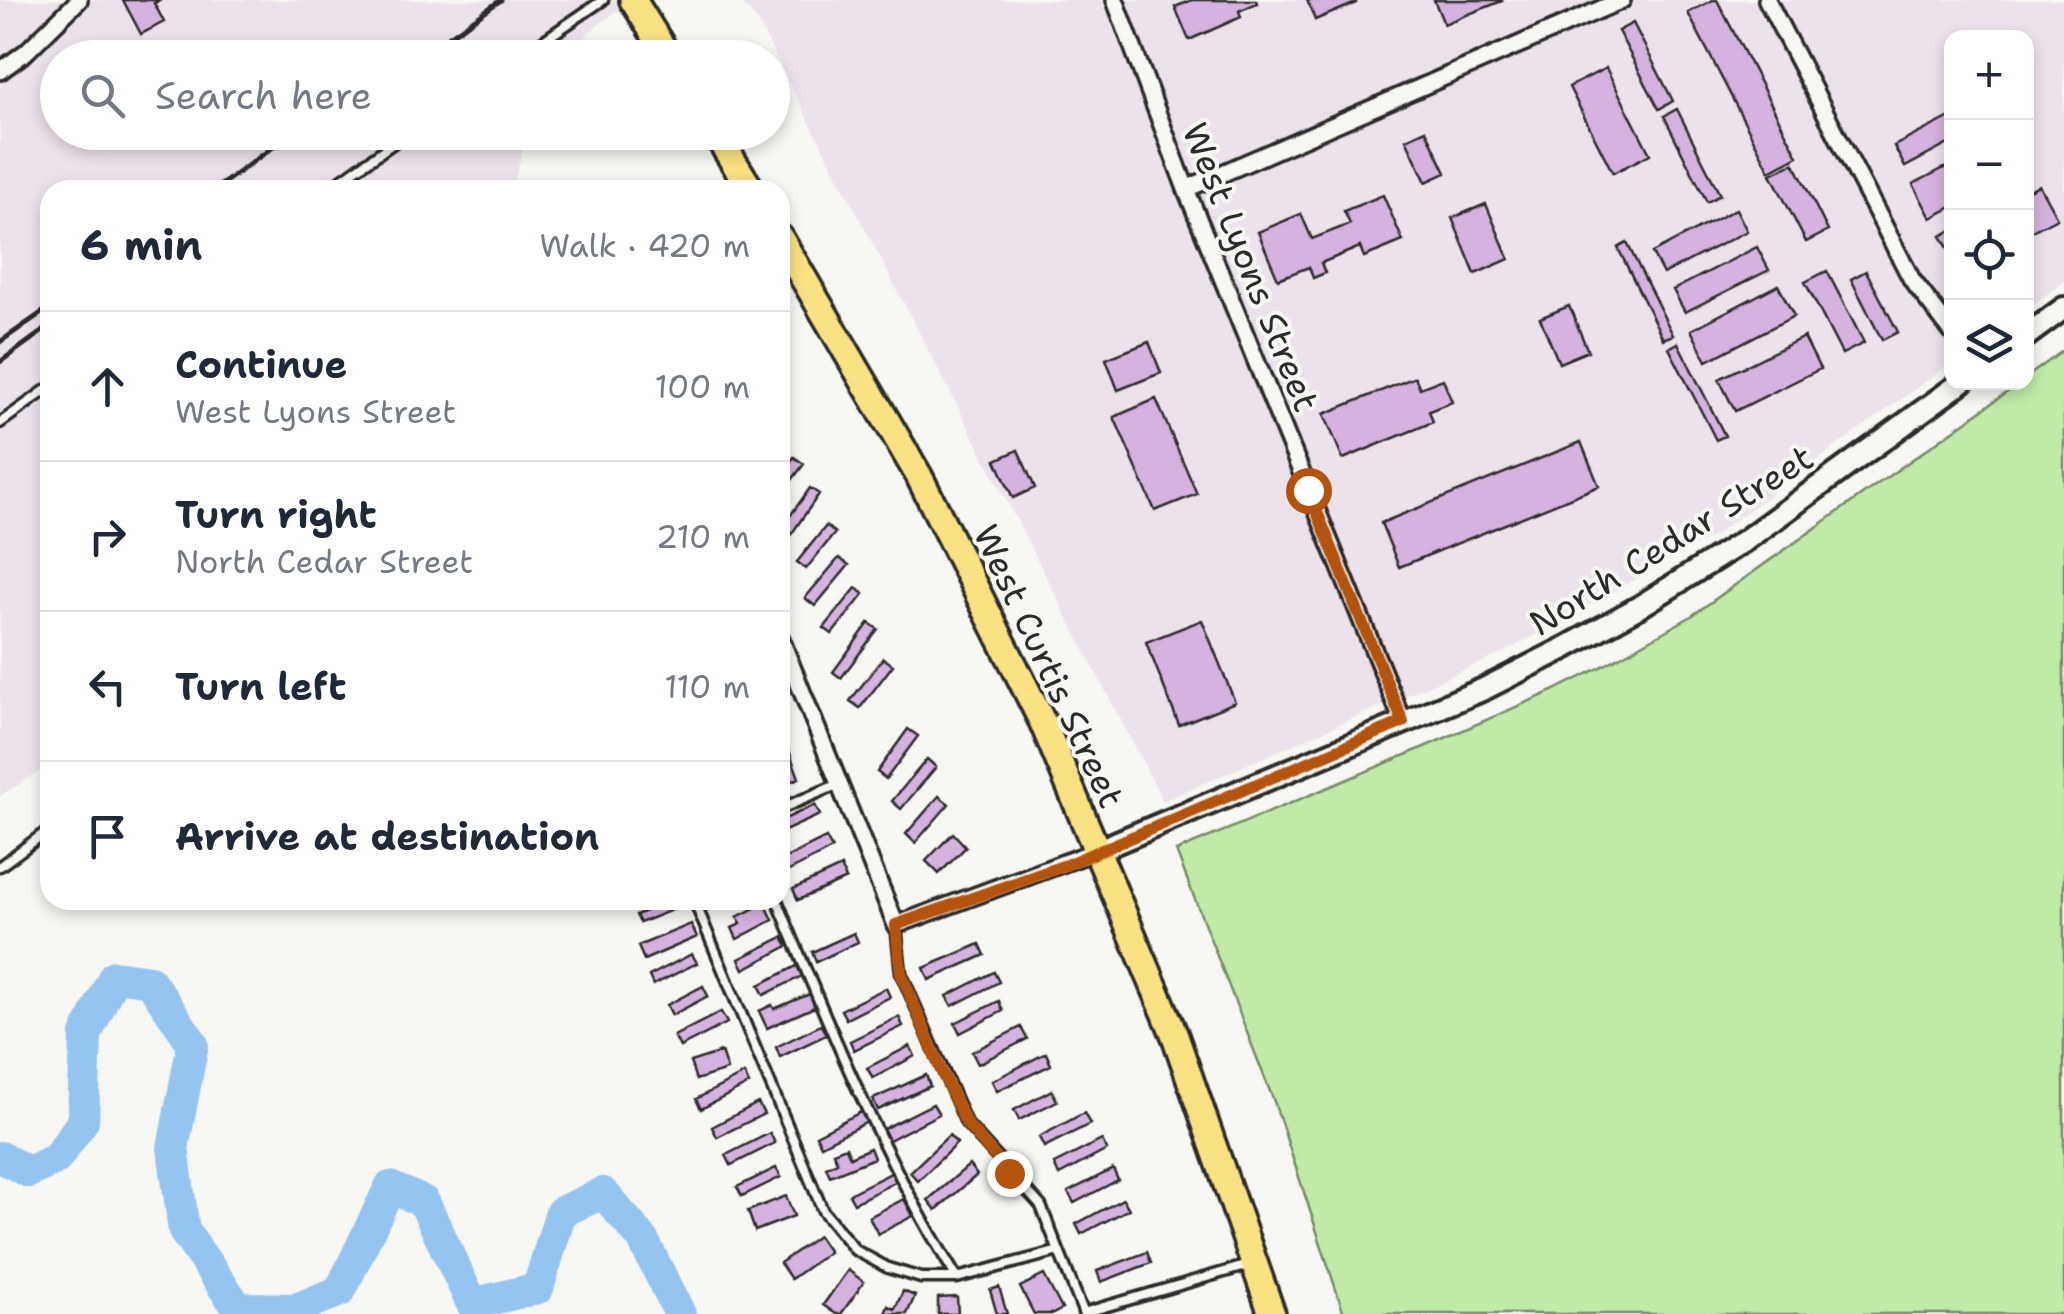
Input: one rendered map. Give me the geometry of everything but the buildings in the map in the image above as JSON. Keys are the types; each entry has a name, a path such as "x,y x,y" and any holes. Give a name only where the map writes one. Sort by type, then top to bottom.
{"main road":[{"path":"634,0 658,40"},
{"path":"726,150 745,180"},
{"name":"West Curtis Street","path":"790,255 936,508 1044,723 1175,1036 1272,1314"}],"street":[{"path":"0,71 26,52 79,0"},
{"name":"West Lyons Street","path":"1115,0 1186,190 1403,722"},
{"path":"1186,190 1622,0"},
{"path":"1767,0 1912,280 1944,322"},
{"path":"2034,330 2064,308"},
{"name":"North Cedar Street","path":"896,925 1096,851 1484,689 1639,606 1747,539 1951,390"},
{"path":"790,662 896,925"}],"lane":[{"path":"544,40 603,0"},
{"path":"341,180 384,150"},
{"path":"0,423 40,394"},
{"path":"790,805 839,784"},
{"path":"0,866 40,837"},
{"path":"698,910 824,1211 856,1250 888,1268 920,1278 957,1278 1058,1251"},
{"path":"781,910 851,1078 925,1226 957,1278"},
{"path":"896,925 901,973 966,1123 1041,1206 1083,1314 1256,1262"}],"shaded area":[{"path":"0,0 631,0 583,40 40,40 40,150 523,150 515,180 40,180 40,771 0,796"},
{"path":"739,0 2064,0 2064,282 2034,304 2034,30 1944,30 1944,368 1713,536 1503,653 1163,801 790,84 790,40 767,40 756,19"}],"green space":[{"path":"2064,350 2064,1314 1344,1314 1275,1104 1176,851 1415,751 1605,665 1690,617 2010,390 2034,390 2034,372"}],"waterway":[{"path":"0,1157 29,1172 56,1159 83,1121 86,1035 114,976 150,981 193,1044 173,1148 184,1231 238,1308 296,1309 340,1291 390,1187 424,1202 472,1304 538,1288 561,1212 603,1193 642,1238 680,1314"}],"railway":[{"path":"444,40 501,0"},
{"path":"228,180 269,150"},
{"path":"0,342 40,314"},
{"path":"0,362 40,333"}],"route":[{"path":"1009,1173 966,1123 941,1070 901,973 896,925 1066,865 1403,722 1308,490"}]}
